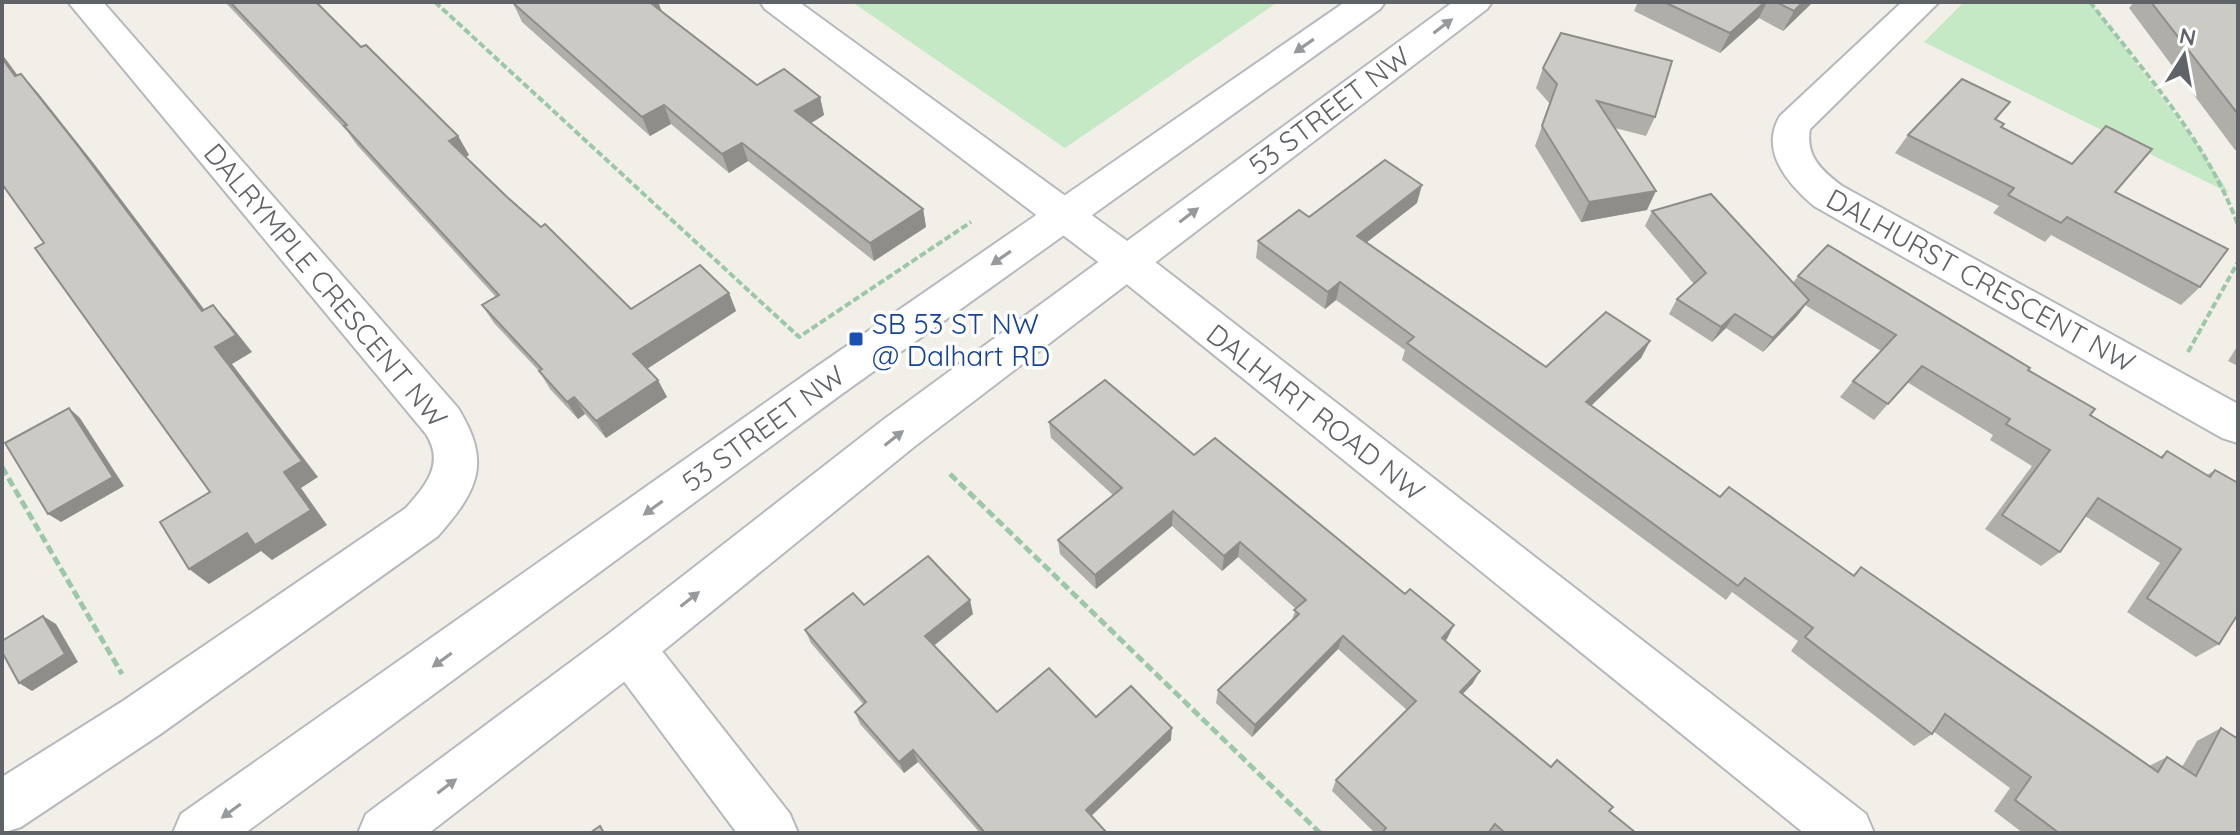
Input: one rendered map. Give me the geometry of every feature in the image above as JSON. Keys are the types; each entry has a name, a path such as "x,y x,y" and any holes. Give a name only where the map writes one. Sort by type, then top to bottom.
{"street":[{"name":"DALRYMPLE CRESCENT NW","path":"2,808 141,718 422,522 447,494 459,465 453,436 442,421 85,2"},
{"name":"DALHART ROAD NW","path":"777,2 1127,262 1847,833"},
{"name":"53 STREET NW","path":"200,833 1009,252 1066,216 1105,185 1368,2"},
{"name":"53 STREET NW","path":"385,833 629,648 899,433 1475,2"},
{"name":"DALHURST CRESCENT NW","path":"1922,2 1793,125 1790,149 1803,173 1828,196 2238,425"},
{"path":"629,648 771,833"}],"path":[{"path":"435,2 799,337 971,222"},
{"path":"2090,2 2199,147 2229,193 2238,225"},
{"path":"2182,362 2238,262"},
{"path":"2,467 125,679"},
{"path":"950,474 1320,833"}],"green space":[{"path":"852,2 1278,2 1065,148"},
{"path":"1964,2 2090,2 2199,147 2229,193 1924,42"}],"building":[{"path":"230,2 316,2 361,47 366,45 458,136 449,141 541,227 545,224 631,309 700,265 729,293 633,354 658,380 596,421 574,397 567,402 539,371 542,369 482,305 499,295 344,126 347,125"},
{"path":"655,2 652,4 757,85 784,69 820,97 795,111 923,209 870,243 742,143 722,154 664,105 642,117 513,3"},
{"path":"1664,2 1765,2 1730,33"},
{"path":"1776,2 1803,2 1794,11"},
{"path":"2151,2 2238,2 2238,114"},
{"path":"1561,33 1672,61 1655,117 1597,101 1656,191 1589,202 1542,126 1557,84 1543,68"},
{"path":"2,58 15,76 21,74 78,146 202,311 213,305 236,335 215,347 302,461 284,472 311,510 255,545 247,533 189,569 160,522 210,492 35,248 44,243 2,184"},
{"path":"1962,79 2010,102 1995,119 2004,124 2001,127 2072,164 2106,126 2152,149 2115,192 2228,249 2200,287 2067,217 2061,223 2008,195 2014,188 1908,135"},
{"path":"1385,160 1422,185 1357,236 1546,367 1606,312 1650,341 1586,402 1720,497 1729,487 1854,576 1861,567 2158,772 2167,757 2196,776 2221,728 2238,739 2238,833 2059,833 2015,800 2031,777 1945,714 1932,734 1805,637 1813,628 1745,578 1738,586 1407,343 1414,337 1340,282 1328,292 1258,241 1299,210 1309,217"},
{"path":"1711,194 1809,300 1773,338 1735,314 1721,327 1677,299 1706,273 1652,211"},
{"path":"1828,245 2095,409 2090,415 2162,458 2167,451 2210,477 2215,470 2238,483 2238,614 2219,644 2147,598 2181,549 2098,498 2060,552 2002,515 2050,450 2006,424 2010,419 1922,366 1888,404 1853,381 1896,335 1798,276"},
{"path":"1105,380 1194,455 1215,438 1405,594 1410,589 1454,625 1442,638 1480,671 1460,692 1551,767 1557,760 1613,807 1609,811 1636,833 1505,833 1495,824 1488,833 1382,833 1386,828 1336,780 1416,701 1343,636 1255,725 1218,690 1299,614 1294,610 1306,600 1240,542 1224,556 1173,511 1095,575 1058,540 1122,488 1049,422"},
{"path":"69,408 113,477 48,514 5,443"},
{"path":"928,556 970,600 925,636 997,712 1049,668 1096,717 1131,686 1172,728 1086,810 1107,833 985,833 913,750 899,762 855,712 866,702 805,630 853,593 864,605"},
{"path":"43,616 65,654 19,683 2,652 2,641"},
{"path":"600,826 604,833 590,833"}],"place":[{"name":"SB 53 ST NW @ Dalhart RD","path":"856,339"}]}
